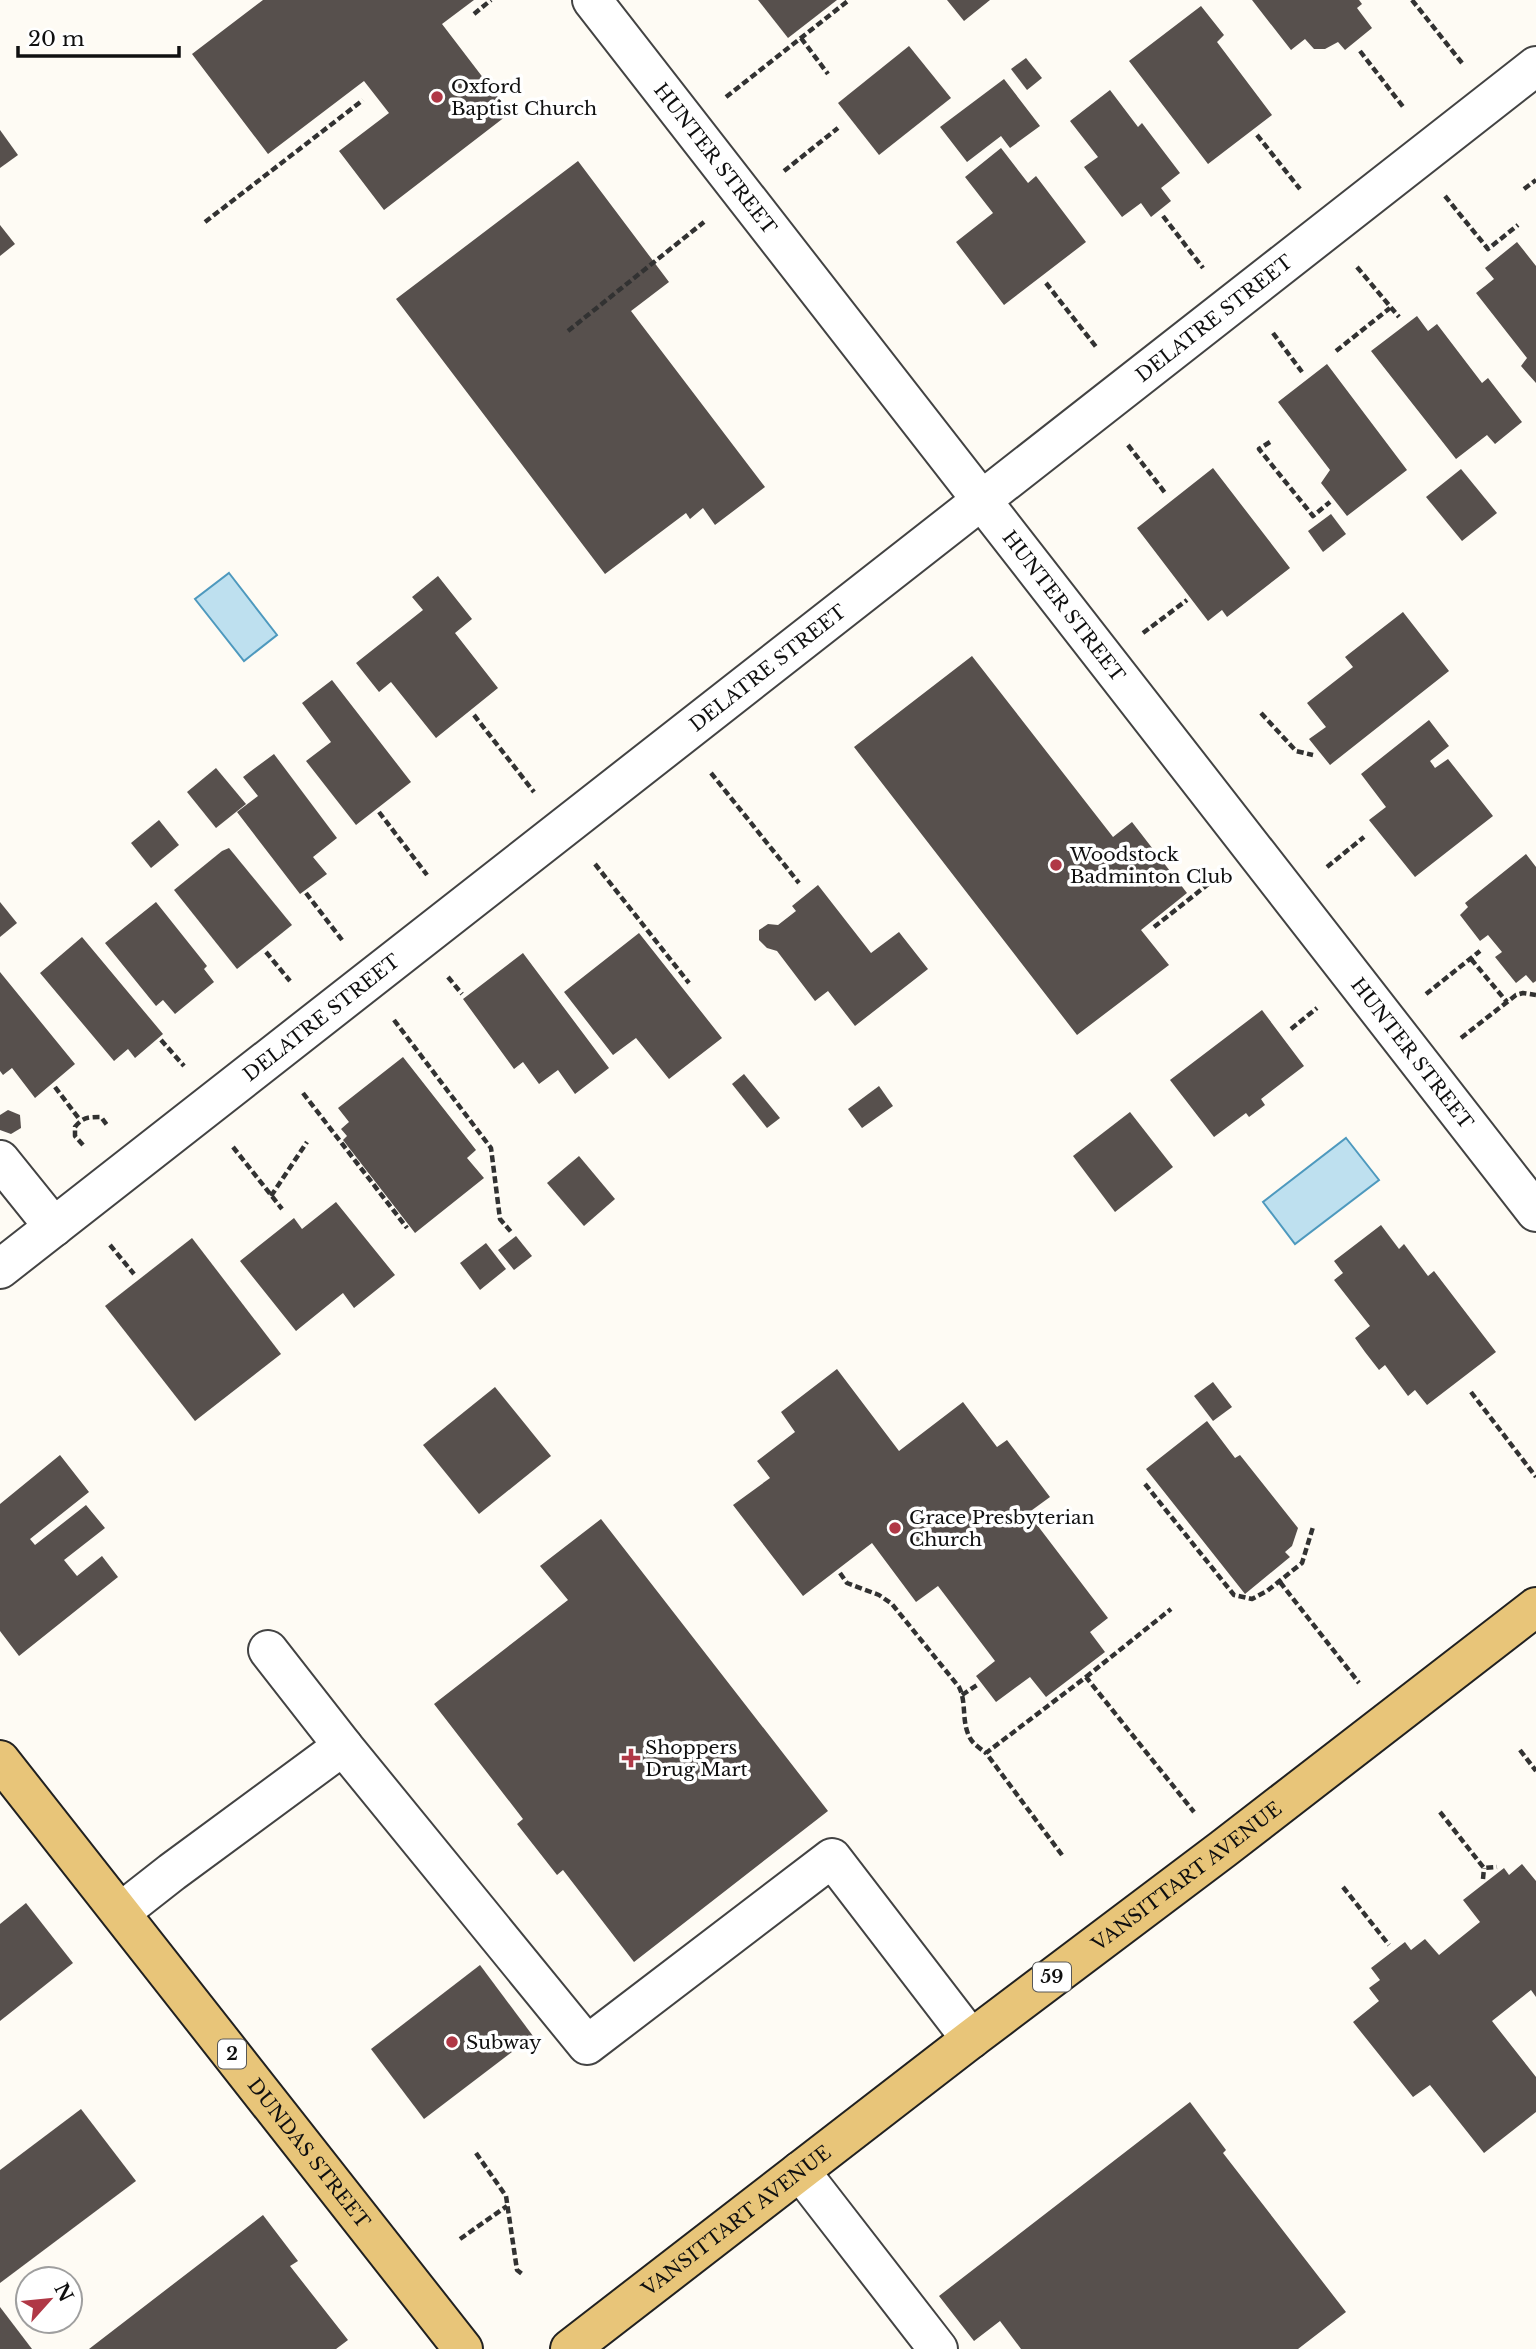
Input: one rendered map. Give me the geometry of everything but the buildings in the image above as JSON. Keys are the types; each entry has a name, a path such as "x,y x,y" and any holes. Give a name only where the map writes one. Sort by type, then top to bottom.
{"main road":[{"name":"VANSITTART AVENUE","path":"570,2349 1536,1607"},
{"name":"DUNDAS STREET","path":"0,1760 463,2349"}],"street":[{"name":"HUNTER STREET","path":"593,0 1536,1212"},
{"name":"DELATRE STREET","path":"0,1269 1536,66"},
{"path":"0,1160 54,1227"},
{"path":"268,1650 587,2045 832,1858 971,2039"},
{"path":"121,1912 172,1871 343,1746"},
{"path":"800,2171 938,2349"}],"path":[{"path":"474,13 491,0"},
{"path":"718,103 849,0"},
{"path":"1412,0 1468,70"},
{"path":"801,38 828,74"},
{"path":"1360,51 1410,116"},
{"path":"205,222 363,100"},
{"path":"774,179 838,128"},
{"path":"1257,135 1307,197"},
{"path":"1524,189 1536,180"},
{"path":"1440,188 1488,249 1518,225"},
{"path":"568,331 713,214"},
{"path":"1163,216 1208,274"},
{"path":"1349,257 1399,317"},
{"path":"1046,283 1103,355"},
{"path":"1336,351 1390,308"},
{"path":"1266,324 1302,372"},
{"path":"1122,436 1166,494"},
{"path":"1270,442 1259,449 1313,516 1330,502"},
{"path":"1142,634 1187,600"},
{"path":"1261,713 1296,751 1313,755"},
{"path":"474,715 538,797"},
{"path":"704,764 799,883"},
{"path":"379,812 431,881"},
{"path":"1325,869 1364,837"},
{"path":"588,855 689,983"},
{"path":"1154,928 1217,878"},
{"path":"306,893 348,947"},
{"path":"1424,995 1480,951"},
{"path":"266,952 296,988"},
{"path":"1471,959 1507,1002"},
{"path":"443,971 462,994"},
{"path":"1458,1041 1507,1002 1523,993 1536,995"},
{"path":"1291,1029 1318,1007"},
{"path":"390,1013 491,1148 500,1219 512,1233"},
{"path":"161,1040 189,1072"},
{"path":"298,1086 407,1228"},
{"path":"55,1087 80,1120"},
{"path":"88,1151 75,1136 75,1127 80,1120 86,1117 101,1117 112,1131"},
{"path":"228,1141 282,1209"},
{"path":"271,1196 307,1142"},
{"path":"103,1236 134,1274"},
{"path":"1471,1392 1536,1477"},
{"path":"1145,1484 1234,1595 1252,1599 1280,1582 1302,1563 1313,1527"},
{"path":"840,1573 847,1583 879,1595 892,1604 962,1695 965,1724 970,1740 986,1754 1062,1855"},
{"path":"1280,1582 1389,1721"},
{"path":"986,1754 1171,1609"},
{"path":"1086,1677 1223,1849"},
{"path":"962,1695 977,1685"},
{"path":"1520,1750 1536,1771"},
{"path":"1440,1812 1484,1868 1483,1879"},
{"path":"1484,1868 1497,1867"},
{"path":"1343,1887 1389,1945"},
{"path":"476,2153 506,2196 517,2270 522,2274"},
{"path":"460,2239 507,2206"}],"water":[{"path":"229,573 277,635 244,661 195,599"},
{"path":"1346,1138 1379,1180 1295,1244 1263,1202"}],"place":[{"name":"Oxford Baptist Church","path":"437,97"},
{"name":"Woodstock Badminton Club","path":"1056,865"},
{"name":"Grace Presbyterian Church","path":"895,1528"},
{"name":"Shoppers Drug Mart","path":"631,1758"},
{"name":"Subway","path":"452,2042"}]}
